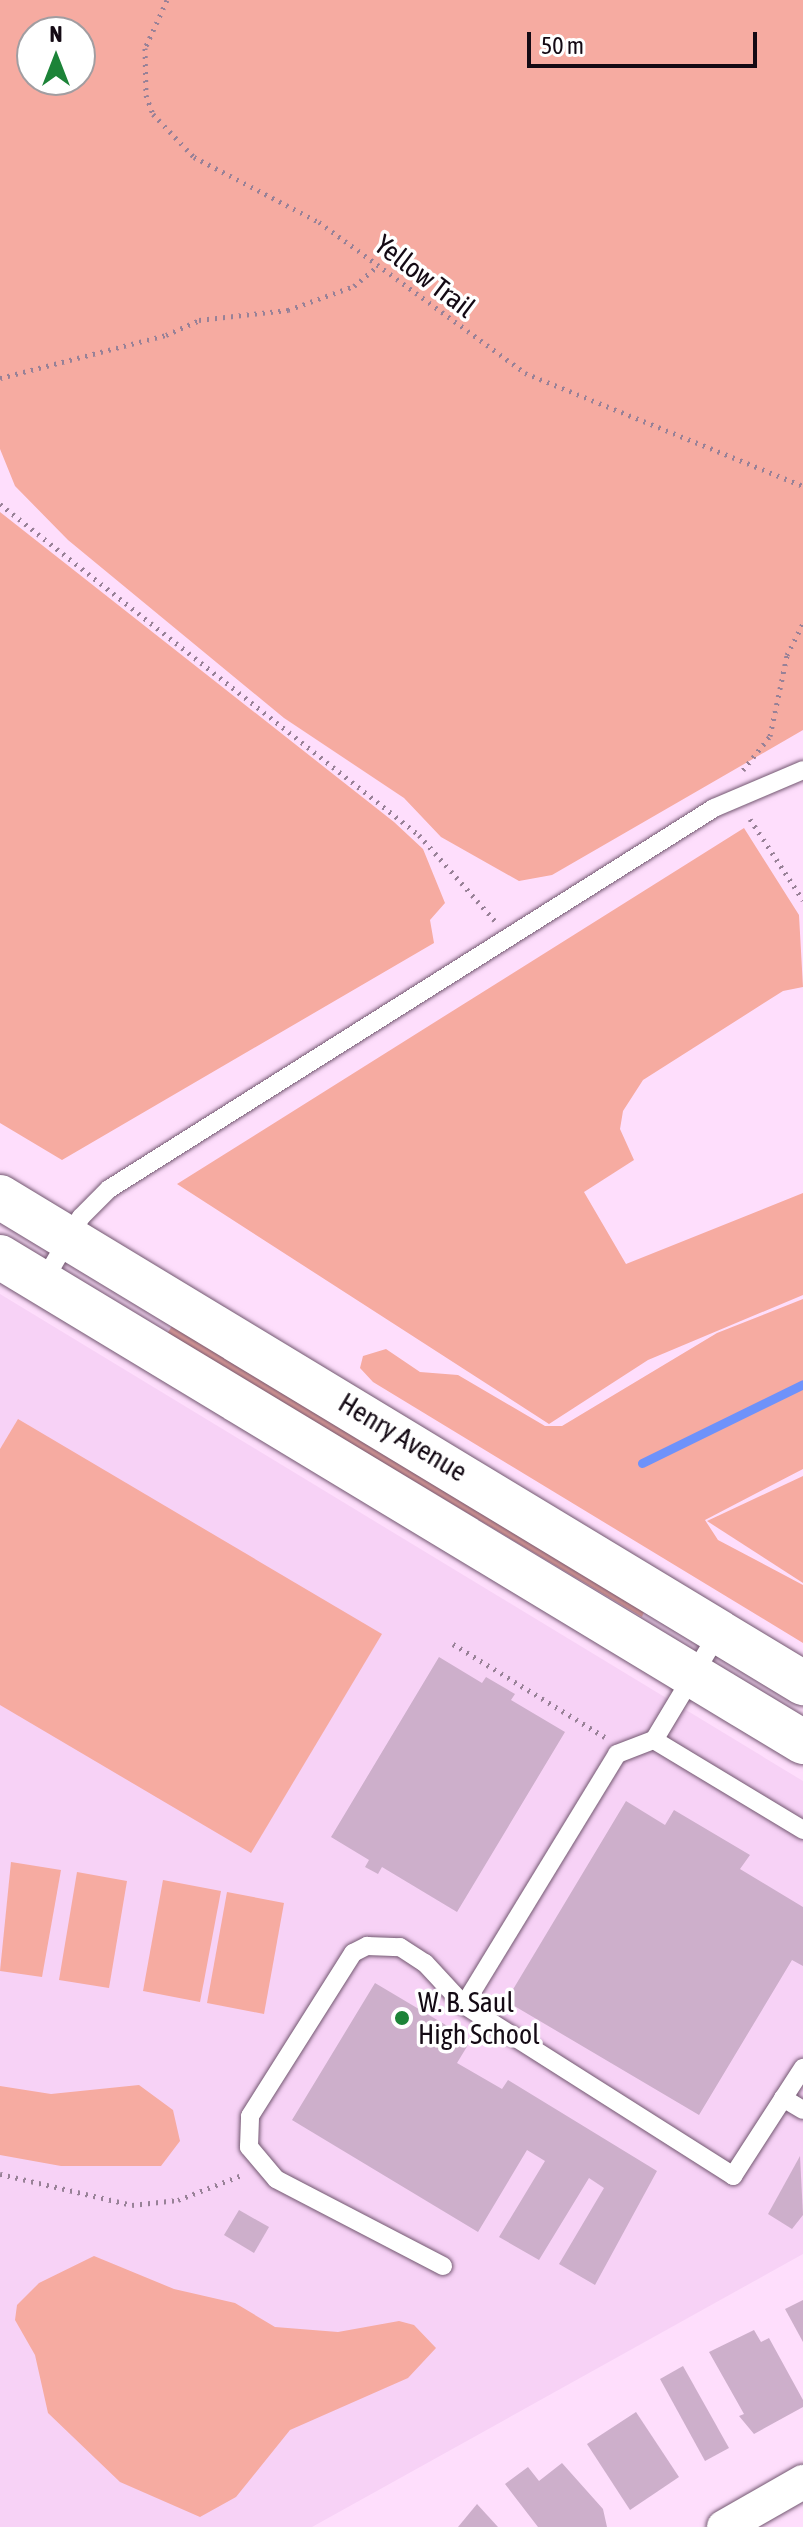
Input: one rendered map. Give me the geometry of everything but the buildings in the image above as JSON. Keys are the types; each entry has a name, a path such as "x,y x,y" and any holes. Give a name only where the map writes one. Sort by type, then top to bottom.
{"main road":[{"name":"Henry Avenue","path":"0,1197 803,1683"},
{"name":"Henry Avenue","path":"0,1257 803,1742"}],"street":[{"path":"724,2527 803,2482"}],"lane":[{"path":"43,1282 68,1238 109,1189 737,796 803,770"},
{"path":"464,2005 617,1754 654,1740 719,1632"},
{"path":"654,1740 803,1830"},
{"path":"443,2266 262,2166 249,2147 250,2116 353,1953 367,1946 400,1947 425,1963 464,2005 561,2072 733,2176 803,2068"},
{"path":"783,2098 803,2110"}],"path":[{"name":"Yellow Trail","path":"167,0 144,60 153,114 194,157 319,222 525,373 803,486"},
{"path":"0,378 166,335 199,320 303,306 354,286 378,266"},
{"path":"0,504 419,835 507,938"},
{"path":"803,623 787,655 770,736 740,774 737,796 803,900"},
{"path":"453,1644 627,1750"},
{"path":"0,2174 102,2200 153,2204 212,2189 262,2166"}],"shaded area":[{"path":"0,0 803,0 803,730 552,875 519,881 441,837 404,798 284,718 68,540 15,486 0,449"},
{"path":"0,512 394,822 423,849 445,903 430,920 434,943 62,1160 0,1123"},
{"path":"744,828 799,915 803,987 783,991 643,1080 623,1111 620,1129 634,1160 584,1192 626,1264 803,1193 803,1295 648,1360 549,1424 177,1184"},
{"name":"W. B. Saul High School","path":"0,1294 803,1781 803,2254 312,2527 0,2527"},
{"path":"803,1299 803,1469 705,1520 718,1540 803,1585 803,1643 373,1382 360,1368 363,1356 386,1349 420,1372 458,1375 545,1426 562,1426 717,1333"},
{"path":"172,1326 645,1609 642,1617 167,1334"},
{"path":"18,1419 382,1634 251,1853 0,1705 0,1449"},
{"path":"803,1476 803,1583 707,1521"},
{"path":"11,1862 61,1870 42,1977 0,1971"},
{"path":"77,1872 127,1881 109,1988 59,1980"},
{"path":"163,1880 221,1891 200,2002 143,1991"},
{"path":"227,1892 284,1903 264,2014 207,2003"},
{"path":"139,2085 173,2110 180,2141 161,2166 61,2166 0,2155 0,2086 51,2094"},
{"path":"94,2256 174,2289 235,2303 275,2327 338,2332 399,2321 414,2325 436,2348 408,2378 290,2430 236,2497 200,2517 120,2482 48,2413 35,2355 15,2320 17,2305 39,2283"}],"waterway":[{"path":"642,1463 803,1384"}],"place":[{"name":"W. B. Saul High School","path":"402,2018"}]}
